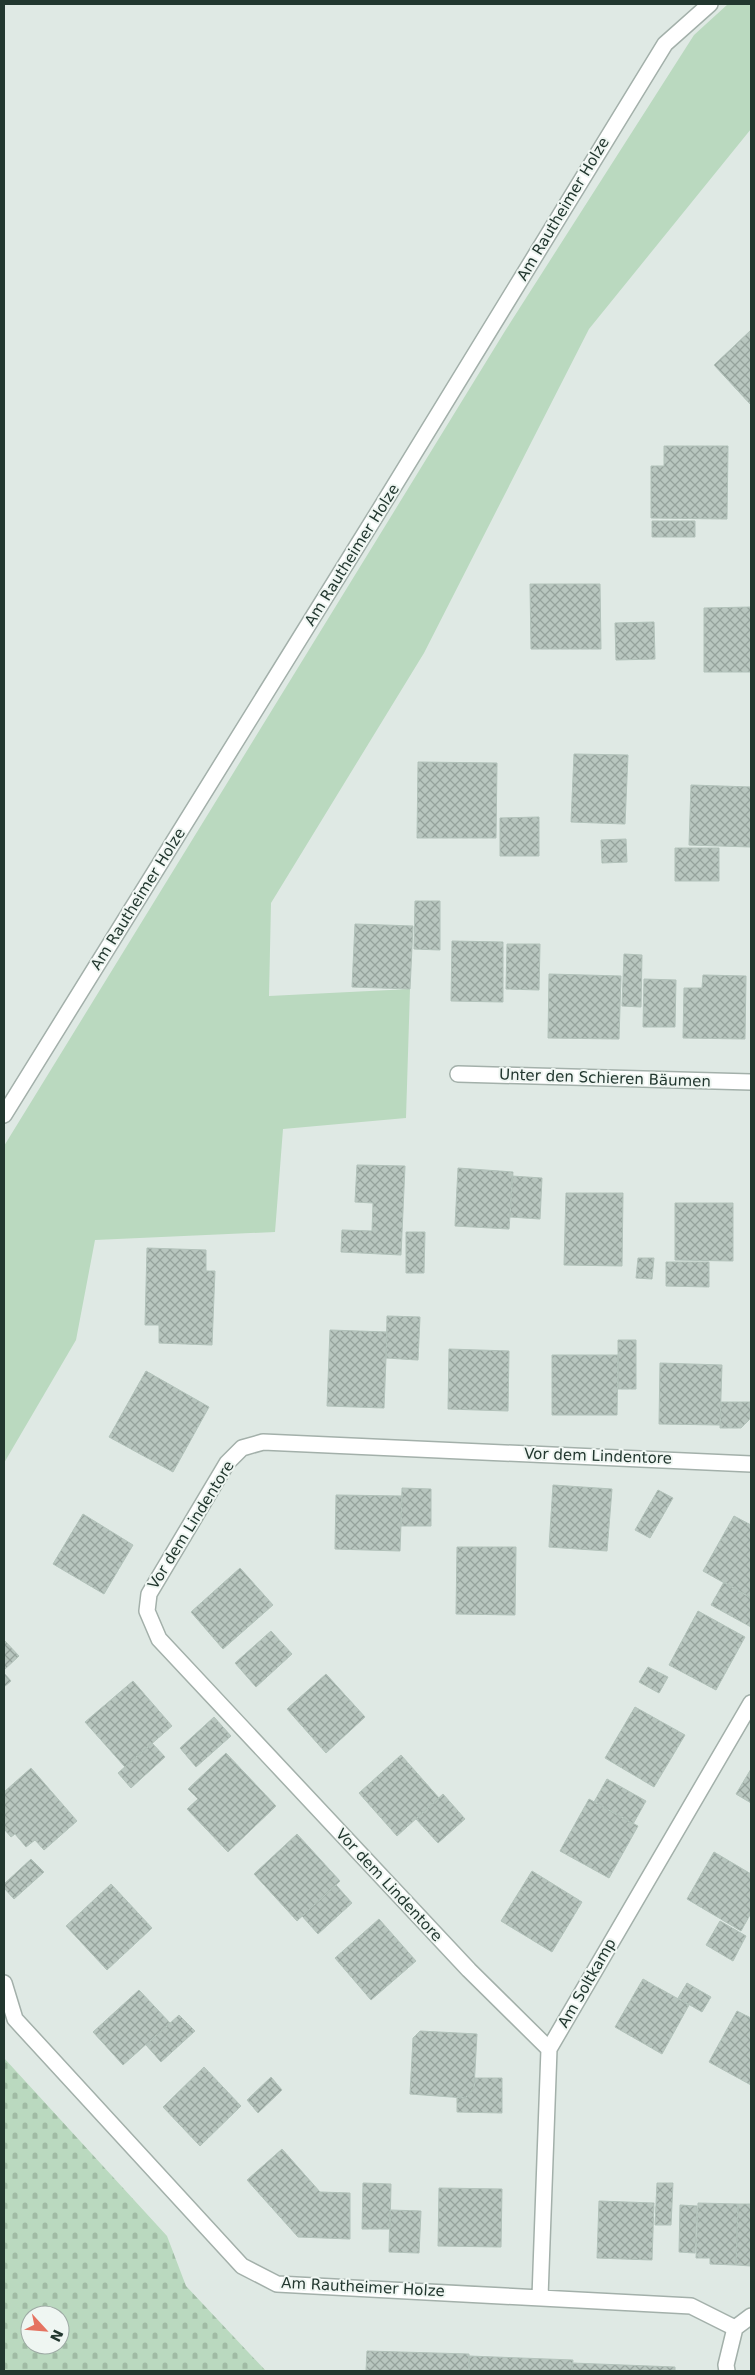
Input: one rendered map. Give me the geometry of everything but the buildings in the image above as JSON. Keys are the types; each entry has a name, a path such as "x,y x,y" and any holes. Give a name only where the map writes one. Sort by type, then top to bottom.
{"street":[{"name":"Am Rautheimer Holze","path":"4,1115 377,514 664,44 710,4"},
{"name":"Unter den Schieren Bäumen","path":"458,1074 751,1082"},
{"name":"Vor dem Lindentore","path":"549,2049 469,1970 159,1639 147,1611 149,1594 227,1463 242,1448 263,1442 751,1464"},
{"name":"Am Soltkamp","path":"540,2297 549,2049 751,1703"},
{"name":"Am Rautheimer Holze","path":"4,1982 15,2019 242,2266 277,2284 691,2306 735,2328"},
{"path":"727,2371 726,2365 735,2328 751,2316"}],"green space":[{"path":"728,4 751,4 751,129 589,329 424,653 271,903 269,996 410,989 406,1118 283,1129 275,1232 95,1240 76,1340 4,1463 4,1146 505,331 694,35"},
{"path":"4,2058 167,2236 186,2286 266,2371 4,2371"}]}
